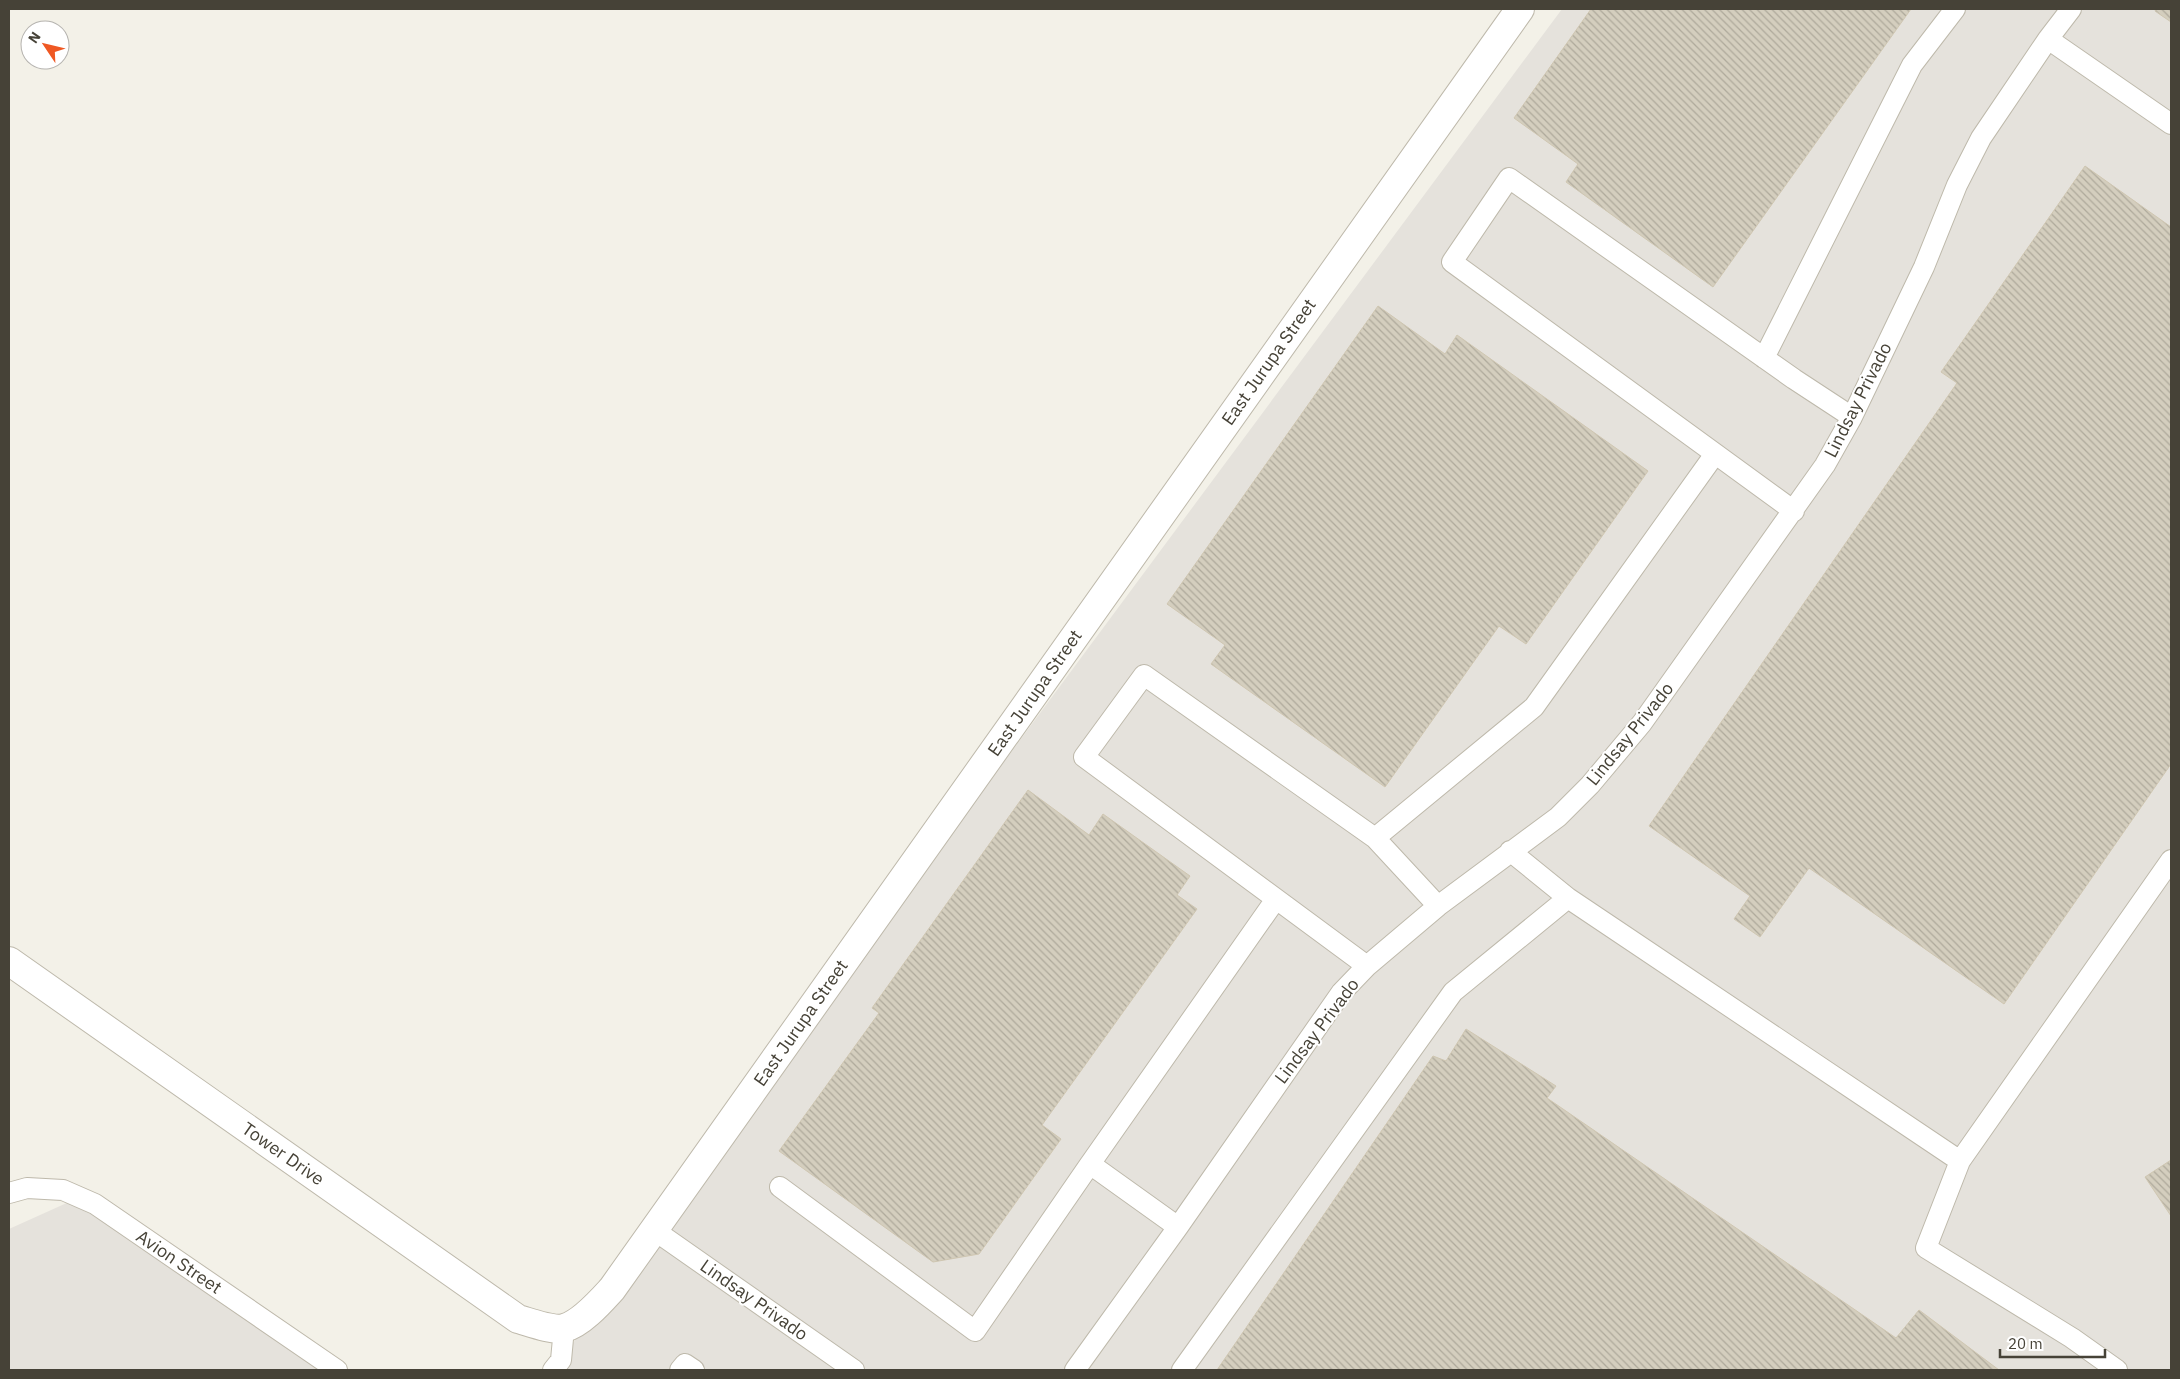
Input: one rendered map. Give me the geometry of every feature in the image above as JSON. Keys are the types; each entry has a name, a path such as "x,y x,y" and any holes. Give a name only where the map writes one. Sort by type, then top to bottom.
{"street":[{"name":"East Jurupa Street","path":"564,1328 591,1312 612,1289 1520,9"},
{"name":"Tower Drive","path":"9,961 518,1319 542,1326 564,1328"}],"lane":[{"path":"1764,358 1912,65 1954,9"},
{"name":"Lindsay Privado","path":"1075,1370 1178,1227 1340,993 1367,966 1438,906 1558,817 1590,785 1642,723 1794,511 1825,464 1852,416 1924,267 1957,185 1981,138 2048,39 2071,9"},
{"path":"2048,39 2171,124"},
{"path":"1794,511 1452,262 1510,178 1764,358 1852,416"},
{"path":"1376,838 1534,707 1715,454"},
{"path":"1367,966 1084,757 1144,676 1376,838 1438,906"},
{"path":"1510,851 1568,898 1960,1161"},
{"path":"2117,1370 2072,1338 1926,1248 1960,1161 2171,860"},
{"path":"1182,1370 1453,992 1568,898"},
{"path":"780,1186 975,1331 1276,899"},
{"path":"1090,1164 1178,1227"},
{"name":"Avion Street","path":"9,1193 27,1188 63,1190 95,1204 337,1370"},
{"name":"Lindsay Privado","path":"654,1230 854,1370"},
{"path":"553,1370 560,1360 564,1328"},
{"path":"680,1370 684,1364 694,1370"}],"shaded area":[{"path":"1562,9 2171,9 2171,1370 553,1370"},
{"path":"80,1197 335,1370 9,1370 9,1229"}],"building":[{"path":"1591,9 1911,9 1713,287 1566,182 1578,164 1514,118"},
{"path":"2156,9 2171,9 2171,22 2155,11"},
{"path":"2085,166 2171,227 2171,764 2004,1004 1809,868 1760,937 1734,919 1750,896 1649,826 1957,383 1941,372"},
{"path":"1378,306 1445,354 1457,335 1648,471 1526,644 1499,626 1385,787 1211,664 1225,645 1167,604"},
{"path":"1028,790 1089,835 1103,814 1190,876 1177,895 1197,909 1042,1125 1061,1139 979,1254 933,1262 779,1151 879,1013 872,1008"},
{"path":"1466,1029 1556,1086 1547,1098 1896,1338 1919,1310 1999,1370 1217,1370 1433,1056 1446,1061"},
{"path":"2171,1160 2171,1216 2145,1177"}]}
